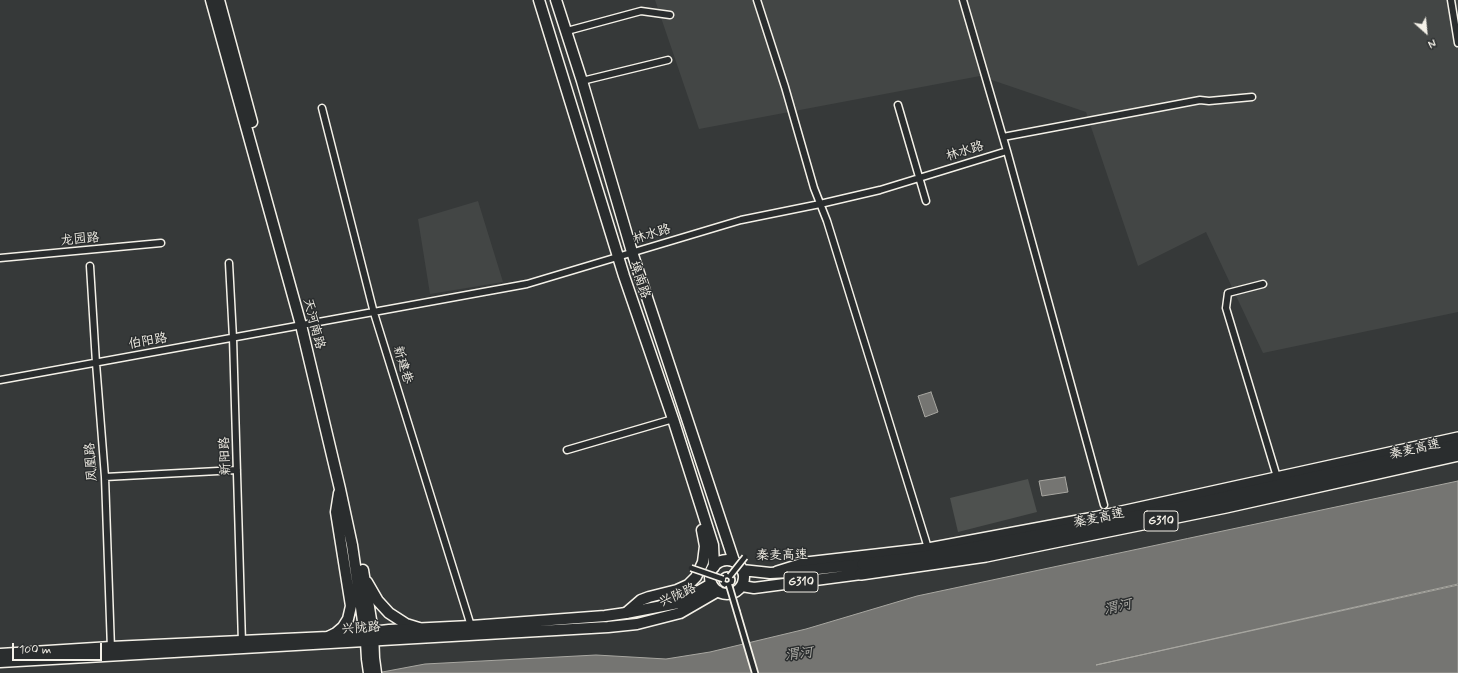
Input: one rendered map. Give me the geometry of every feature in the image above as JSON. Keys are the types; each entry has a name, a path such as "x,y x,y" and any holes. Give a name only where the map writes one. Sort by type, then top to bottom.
{"highway":[{"name":"秦麦高速","path":"862,569 1154,513 1458,445"},
{"name":"秦麦高速","path":"862,569 986,556 1226,507 1458,455"}],"main road":[{"name":"天河南路","path":"211,0 304,325 352,545 369,637"},
{"name":"天河南路","path":"219,0 346,488 363,574 370,658"},
{"name":"埠南路","path":"540,0 618,257 673,419 713,545 714,567 710,575 715,588"},
{"name":"埠南路","path":"556,0 567,31 632,252 734,561"},
{"path":"770,573 806,562 928,548 1094,517 1458,437"},
{"path":"328,637 336,633 343,626 348,619 351,606 336,512 340,489"},
{"path":"626,613 645,598 677,590 688,585 696,578 703,562 705,546 697,510 696,490"},
{"path":"709,534 717,534 722,528"},
{"path":"714,567 723,561 734,561 742,570 744,581 738,590 728,594 715,588"},
{"name":"秦麦高速","path":"742,570 770,573 862,569"},
{"name":"秦麦高速","path":"742,586 754,588 862,569"},
{"path":"363,574 374,594 384,607 400,620 419,628"},
{"name":"兴陇路","path":"243,645 328,637 369,637 389,630 471,626 605,616 678,603 715,588"},
{"name":"兴陇路","path":"0,654 112,652 369,637 608,627 637,624 680,612 715,588"},
{"name":"兴陇路","path":"0,662 112,652"},
{"path":"369,673 370,658"},
{"path":"370,658 376,673"}],"street":[{"path":"757,0 785,87 814,188 830,228 928,548"},
{"path":"963,0 1007,151 1104,505"},
{"path":"1451,0 1458,43"},
{"path":"567,31 641,11 670,15"},
{"path":"582,81 668,60"},
{"path":"1003,137 1200,100 1209,101 1252,97"},
{"path":"898,105 926,201"},
{"name":"新建巷","path":"322,108 374,313 471,626"},
{"name":"林水路","path":"304,325 527,284 741,220 820,204 919,178 1007,151"},
{"name":"龙园路","path":"0,258 161,243"},
{"name":"新阳路","path":"229,263 233,338 243,645"},
{"name":"凤凰路","path":"90,266 105,477 112,652"},
{"path":"1263,284 1228,293 1226,308 1277,477"},
{"name":"伯阳路","path":"0,380 304,325"},
{"path":"567,450 673,419"},
{"path":"105,477 237,470"},
{"path":"722,579 726,575 730,576 745,557"},
{"path":"691,568 722,579 723,583 728,585 740,620 755,673"},
{"path":"728,585 732,581 730,576"}],"shaded area":[{"path":"655,0 1458,0 1458,312 1263,353 1206,232 1138,266 1086,112 980,76 699,129"},
{"path":"478,201 503,282 430,294 418,219"},
{"path":"1028,479 1037,512 958,532 950,498"}],"water":[{"path":"931,392 938,412 925,417 918,396"},
{"path":"1065,477 1068,492 1042,496 1039,481"},
{"name":"渭河","path":"1458,481 1458,584 1096,665 1458,585 1458,673 377,673 425,664 596,655 666,659 710,652 806,629 917,596"}]}
